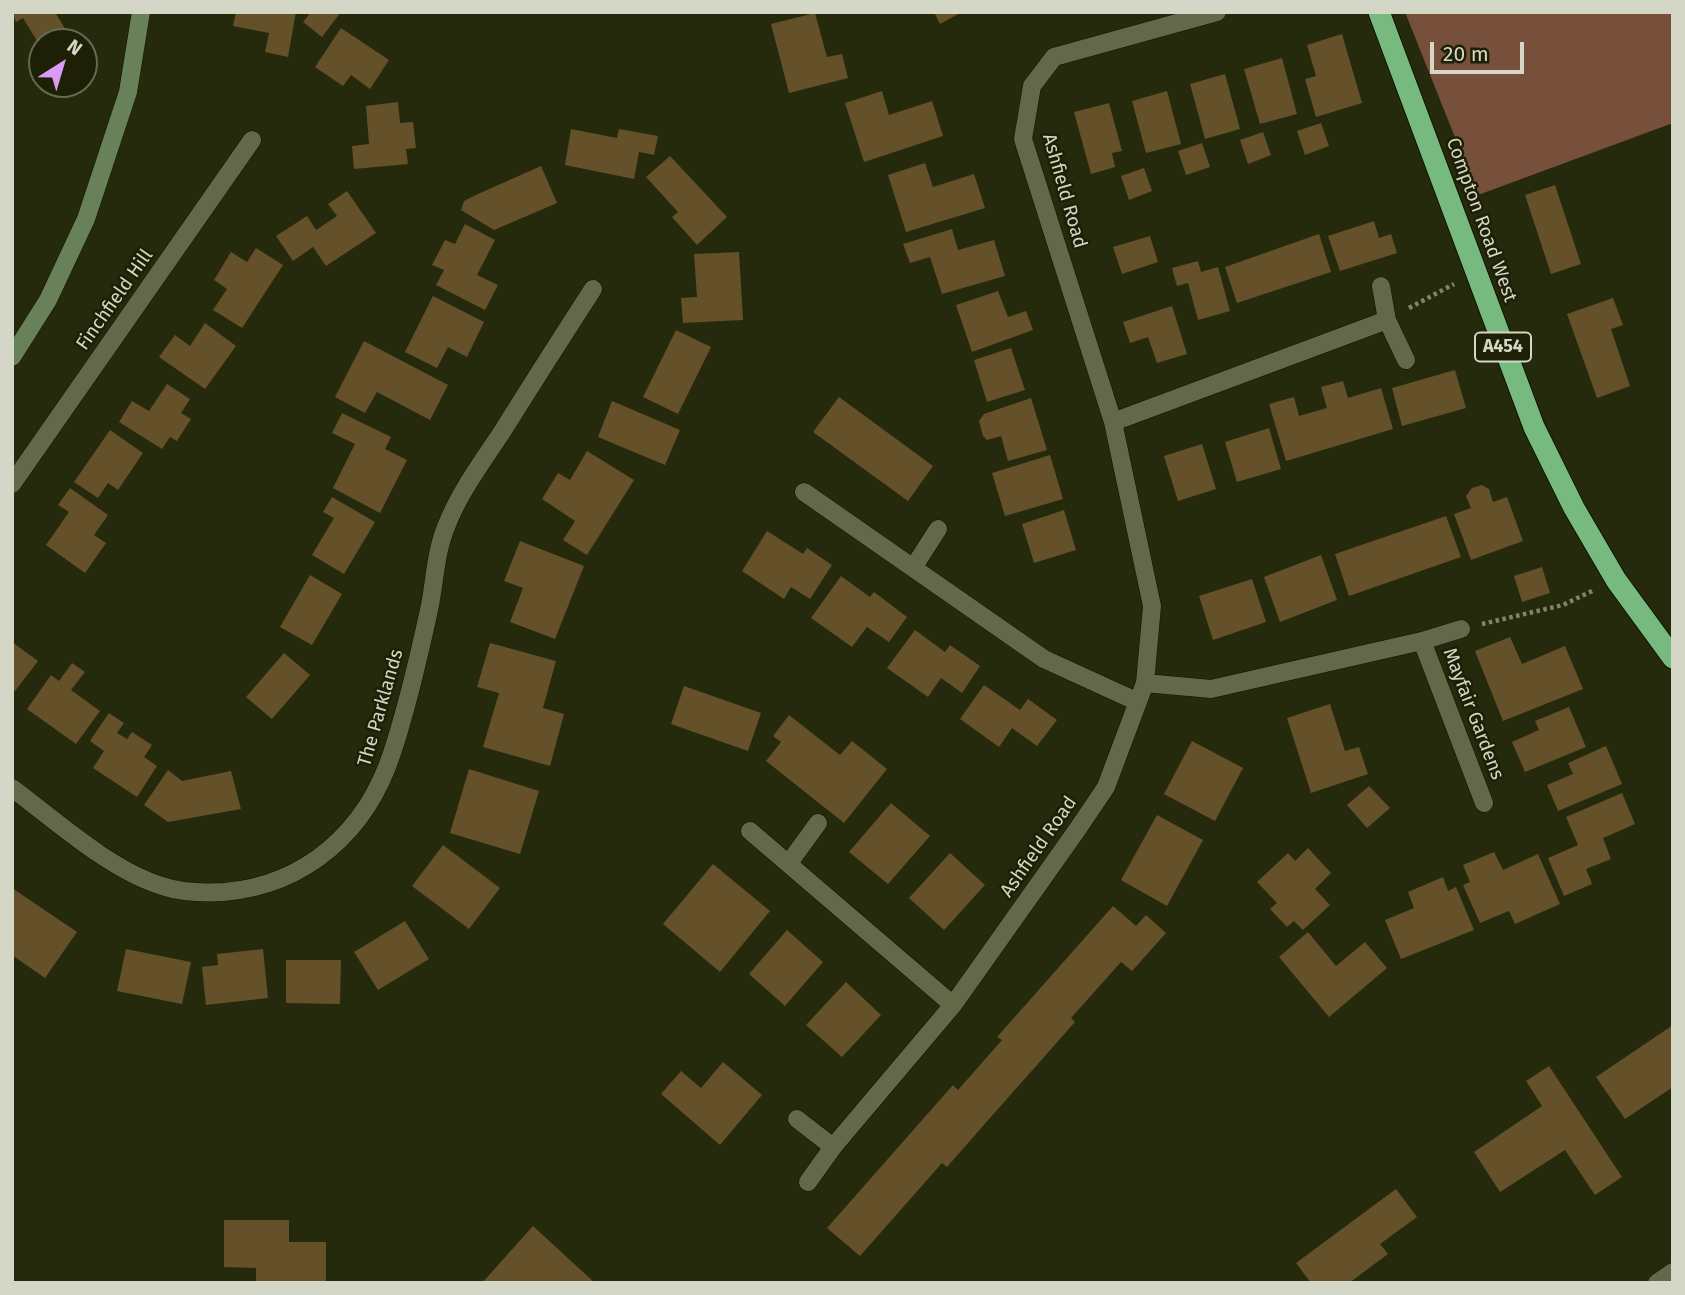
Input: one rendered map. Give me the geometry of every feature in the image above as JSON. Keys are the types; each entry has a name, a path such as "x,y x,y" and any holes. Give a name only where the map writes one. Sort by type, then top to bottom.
{"highway":[{"name":"Compton Road West","path":"1379,12 1534,427 1574,508 1616,580 1673,658"}],"main road":[{"path":"12,356 48,300 86,219 128,92 141,12"}],"street":[{"name":"Ashfield Road","path":"808,1182 833,1147 953,1005 1077,830 1106,787 1145,683 1152,606 1113,422 1023,139 1032,86 1054,57 1217,12"},
{"name":"Finchfield Hill","path":"12,484 252,140"},
{"path":"1381,286 1387,320 1406,360"},
{"name":"The Parklands","path":"12,788 108,859 136,876 163,887 202,894 264,885 317,859 337,842 356,822 379,788 393,751 430,608 436,563 447,524 461,495 593,289"},
{"path":"1113,422 1387,320"},
{"path":"804,492 1044,659 1138,702"},
{"path":"913,568 938,529"},
{"path":"1145,683 1211,689 1422,641 1461,629"},
{"name":"Mayfair Gardens","path":"1422,641 1484,803"},
{"path":"789,863 818,823"},
{"path":"750,831 953,1005"},
{"path":"797,1119 833,1147"},
{"path":"1657,1283 1673,1272"}],"path":[{"path":"1387,320 1476,272"},
{"path":"1461,629 1563,606"}],"shaded area":[{"path":"1405,12 1673,12 1673,123 1478,195"}],"building":[{"path":"12,12 55,12 65,28 29,28 23,18 16,22"},
{"path":"236,12 296,12 288,57 265,52 269,33 233,26"},
{"path":"311,12 341,12 322,37 303,22"},
{"path":"934,12 962,12 940,24"},
{"path":"815,13 827,57 842,54 848,78 789,93 771,24"},
{"path":"341,28 389,60 370,89 351,75 343,86 315,67"},
{"path":"1342,34 1362,103 1316,117 1305,79 1316,76 1307,45"},
{"path":"1282,58 1297,114 1260,124 1244,69"},
{"path":"1225,74 1240,129 1205,139 1190,84"},
{"path":"882,91 889,115 932,101 943,136 864,162 845,103"},
{"path":"1167,91 1181,144 1146,153 1132,101"},
{"path":"398,102 400,123 413,122 416,148 406,149 408,164 354,169 352,146 369,144 366,106"},
{"path":"1109,103 1122,151 1112,153 1115,167 1091,174 1074,112"},
{"path":"1321,123 1329,146 1305,155 1297,131"},
{"path":"571,129 617,138 619,129 658,136 654,155 639,152 634,179 565,165"},
{"path":"1263,132 1271,155 1248,164 1240,140"},
{"path":"1202,143 1210,167 1186,175 1178,151"},
{"path":"670,156 727,217 697,245 672,217 678,212 646,177"},
{"path":"925,163 933,187 974,174 985,208 906,232 888,175"},
{"path":"541,166 557,203 494,230 461,210 464,201"},
{"path":"1144,168 1152,191 1129,200 1121,176"},
{"path":"1555,185 1581,264 1551,274 1525,195"},
{"path":"347,191 376,233 326,266 313,247 293,261 276,236 307,216 316,230 337,216 328,204"},
{"path":"1374,221 1379,238 1391,234 1397,253 1340,271 1328,236"},
{"path":"465,224 495,240 477,275 498,285 485,310 436,285 444,270 432,265 445,240 455,244"},
{"path":"952,229 958,250 994,240 1005,276 942,294 930,257 910,263 903,244"},
{"path":"1319,234 1331,272 1237,303 1225,267"},
{"path":"1150,236 1158,262 1122,274 1113,247"},
{"path":"256,248 283,265 242,328 213,310 227,289 214,280 231,252 247,262"},
{"path":"739,252 743,320 683,323 681,298 697,297 694,254"},
{"path":"1198,261 1201,272 1218,267 1230,311 1198,320 1188,283 1177,286 1172,268"},
{"path":"998,291 1008,317 1026,311 1033,330 972,352 956,305"},
{"path":"433,296 484,322 467,357 448,347 437,368 405,352"},
{"path":"1613,298 1623,325 1611,329 1630,386 1597,398 1567,314"},
{"path":"1172,306 1187,354 1157,363 1148,337 1130,343 1123,322"},
{"path":"205,323 236,346 205,389 159,357 175,335 190,346"},
{"path":"676,330 711,347 678,414 643,397"},
{"path":"364,341 448,385 430,420 377,392 365,413 335,397"},
{"path":"1011,348 1025,390 987,402 974,360"},
{"path":"1455,370 1466,408 1402,426 1392,388"},
{"path":"1343,381 1348,398 1381,388 1393,429 1286,461 1269,404 1294,397 1299,416 1327,408 1321,387"},
{"path":"167,384 190,399 181,413 191,419 177,441 170,437 162,449 119,422 132,401 149,411"},
{"path":"839,397 933,466 908,501 813,432"},
{"path":"1031,398 1047,450 1008,461 1001,436 987,440 983,436 979,421 984,414"},
{"path":"612,401 680,430 665,465 598,437"},
{"path":"342,413 391,437 385,449 407,460 380,513 333,488 355,444 332,433"},
{"path":"1269,428 1281,469 1237,482 1225,442"},
{"path":"110,430 143,453 118,490 108,483 98,498 74,482"},
{"path":"1202,444 1216,489 1178,501 1164,456"},
{"path":"587,451 634,480 587,555 563,540 575,521 542,499 558,473 570,480"},
{"path":"1050,455 1063,499 1005,516 992,473"},
{"path":"1482,485 1489,489 1493,502 1507,497 1523,541 1471,560 1454,514 1471,508 1466,496 1472,488"},
{"path":"70,488 108,515 94,535 106,543 85,573 46,545 69,512 58,505"},
{"path":"332,497 375,522 344,574 312,555 334,518 323,512"},
{"path":"1064,510 1076,550 1034,563 1022,524"},
{"path":"1446,516 1461,557 1349,596 1335,554"},
{"path":"767,531 803,554 807,548 832,565 810,599 791,587 784,599 742,571"},
{"path":"520,541 584,566 555,639 510,622 523,588 504,581"},
{"path":"1321,555 1337,600 1280,622 1264,577"},
{"path":"1542,567 1550,593 1522,602 1514,576"},
{"path":"310,575 342,594 312,645 280,627"},
{"path":"841,576 870,597 874,592 907,617 889,642 867,627 852,647 811,618"},
{"path":"1252,579 1266,622 1213,640 1199,596"},
{"path":"915,630 945,652 950,645 980,666 962,693 941,678 928,697 887,668"},
{"path":"1510,637 1522,664 1565,646 1583,689 1503,721 1475,651"},
{"path":"12,642 38,661 15,691 12,689"},
{"path":"490,643 556,661 543,708 564,714 550,766 483,747 499,693 477,687"},
{"path":"284,653 310,675 272,719 246,697"},
{"path":"72,663 85,672 71,690 100,711 76,744 27,709 51,675 59,681"},
{"path":"984,685 1020,710 1028,699 1057,720 1037,746 1012,728 999,747 960,719"},
{"path":"684,686 761,713 748,751 671,724"},
{"path":"1330,704 1345,751 1359,747 1368,774 1311,793 1287,718"},
{"path":"1569,707 1586,747 1525,772 1512,742 1539,730 1535,721"},
{"path":"109,713 124,723 117,733 127,739 132,732 152,745 144,757 157,766 137,797 93,768 104,751 90,741"},
{"path":"789,715 840,755 852,741 887,769 844,823 766,761 781,742 773,736"},
{"path":"1192,741 1243,768 1215,821 1164,794"},
{"path":"1606,746 1622,784 1558,811 1547,785 1573,774 1568,763"},
{"path":"469,769 539,791 520,854 450,833"},
{"path":"168,770 182,781 231,771 241,809 168,822 144,805"},
{"path":"1369,786 1390,808 1367,828 1347,805"},
{"path":"1622,793 1635,824 1603,838 1611,859 1586,869 1592,884 1564,896 1548,858 1578,845 1566,817"},
{"path":"891,803 930,836 888,884 849,852"},
{"path":"1157,815 1203,840 1167,906 1121,880"},
{"path":"443,845 500,888 469,929 412,886"},
{"path":"1308,848 1331,873 1315,889 1330,905 1303,930 1294,921 1287,927 1270,909 1277,903 1257,882 1288,853 1295,861"},
{"path":"1494,852 1503,870 1538,854 1560,904 1515,924 1509,911 1480,923 1463,885 1470,882 1463,865"},
{"path":"950,853 985,885 944,930 909,898"},
{"path":"713,864 770,911 720,972 663,924"},
{"path":"1443,877 1448,891 1456,887 1474,930 1401,959 1385,920 1414,908 1408,892"},
{"path":"12,888 77,932 45,978 12,955"},
{"path":"1113,906 1136,926 1146,915 1166,933 1132,971 1121,962 1071,1018 1075,1022 947,1167 942,1163 860,1256 827,1228 953,1085 958,1090 1002,1040 997,1037"},
{"path":"405,921 429,959 378,990 354,952"},
{"path":"787,930 823,962 785,1006 749,974"},
{"path":"1308,932 1336,966 1365,942 1387,968 1329,1017 1279,957"},
{"path":"126,949 191,962 182,1004 117,991"},
{"path":"263,949 268,998 206,1005 202,967 218,965 217,954"},
{"path":"286,960 341,960 340,1004 286,1003"},
{"path":"846,982 881,1015 842,1057 806,1025"},
{"path":"1673,1025 1673,1087 1625,1119 1596,1077"},
{"path":"723,1062 762,1095 720,1145 661,1094 681,1071 701,1088"},
{"path":"1549,1066 1622,1177 1595,1195 1565,1150 1500,1192 1474,1152 1542,1106 1526,1081"},
{"path":"1396,1189 1417,1217 1380,1244 1388,1254 1349,1283 1311,1283 1296,1263"},
{"path":"224,1220 289,1220 289,1242 326,1242 326,1283 256,1283 256,1268 224,1267"},
{"path":"533,1226 595,1283 482,1283"}]}
